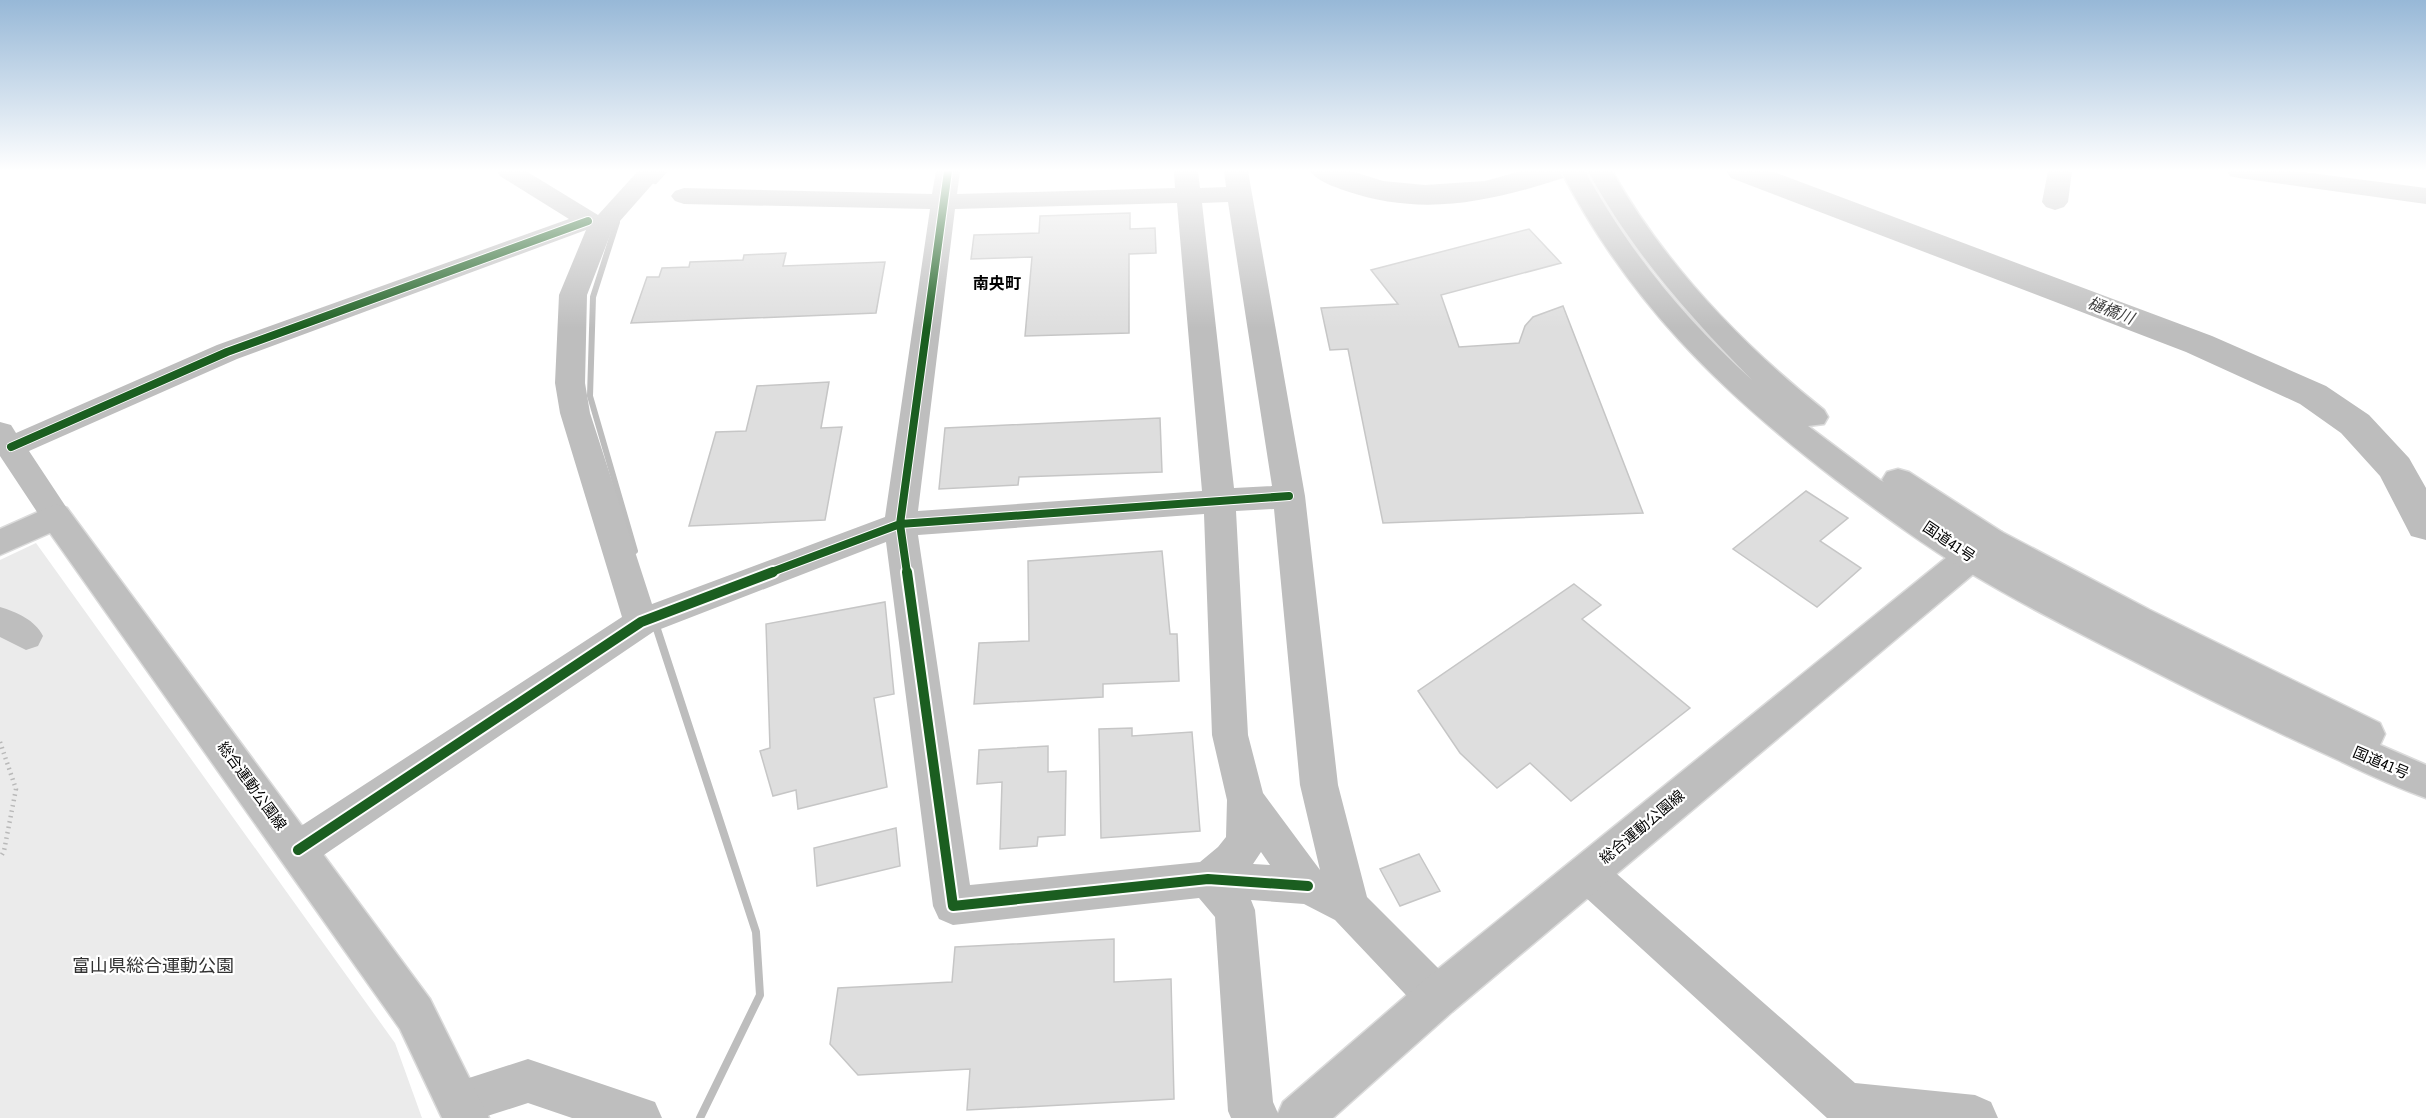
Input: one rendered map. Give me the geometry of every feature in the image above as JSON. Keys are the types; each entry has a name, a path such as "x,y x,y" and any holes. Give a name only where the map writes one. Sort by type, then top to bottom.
{"main road":[{"path":"941,223 900,524 953,906 1208,879 1308,886 1349,907 1437,997"},
{"path":"1192,223 1219,500 1230,735 1245,800 1246,842 1232,860 1208,879"},
{"path":"1245,223 1289,496 1319,785 1349,907"},
{"name":"国道41号","path":"1603,223 1616,247 1642,281 1694,342 1758,402 1848,472 1980,549 2141,650 2320,736 2426,782"},
{"name":"国道41号","path":"1631,223 1667,273 1786,396 1980,549 2138,620 2426,764"},
{"path":"5,440 227,352 594,225"},
{"path":"594,225 573,296 570,383 575,413 641,622"},
{"name":"総合運動公園線","path":"5,440 56,516 415,1014 463,1110"},
{"path":"298,850 641,622 900,524 1289,496"},
{"path":"0,543 56,516"},
{"name":"総合運動公園線","path":"1299,1118 1437,997 1980,549"},
{"path":"1245,800 1308,886"},
{"path":"1587,873 1845,1104 1975,1118"},
{"path":"1208,879 1236,910 1251,1111 1257,1118"},
{"path":"463,1110 528,1081 639,1118"}],"path":[{"path":"0,742 16,789 0,858"}],"green space":[{"name":"富山県総合運動公園","path":"36,543 395,1043 422,1118 0,1118 0,560"}],"building":[{"path":"1040,223 1130,223 1130,229 1155,228 1156,253 1129,254 1129,333 1025,336 1032,257 971,259 974,235 1039,233"},
{"path":"1529,229 1561,263 1441,295 1459,347 1519,343 1525,326 1533,317 1563,306 1643,513 1383,523 1348,349 1330,350 1321,308 1398,304 1371,270"},
{"path":"786,253 783,266 885,262 876,313 631,323 647,277 659,277 662,268 689,267 690,262 743,260 744,255"},
{"path":"829,382 821,428 842,427 825,520 689,526 716,432 746,431 757,386"},
{"path":"1160,418 1162,472 1019,477 1018,485 939,489 945,428"},
{"path":"1806,491 1848,518 1820,541 1861,568 1817,607 1733,549"},
{"path":"1162,551 1170,634 1177,634 1179,681 1103,684 1103,697 974,704 979,643 1029,641 1028,561"},
{"path":"1574,584 1601,605 1582,619 1690,708 1571,801 1530,763 1497,788 1460,753 1418,691"},
{"path":"885,602 894,694 874,698 887,787 798,809 796,790 773,796 760,751 770,748 766,624"},
{"path":"1132,728 1132,736 1192,732 1200,831 1101,838 1099,729"},
{"path":"1048,746 1048,772 1066,771 1065,835 1038,837 1037,846 1000,849 1002,782 977,784 979,750"},
{"path":"896,828 900,866 817,886 814,848"},
{"path":"1419,854 1440,891 1400,906 1380,869"},
{"path":"1114,939 1114,982 1171,979 1174,1099 967,1110 970,1069 858,1075 830,1044 838,988 952,982 955,947"}],"waterway":[{"path":"617,223 593,297 590,396 635,551"},
{"name":"樋橋川","path":"1880,223 2199,344 2313,395 2355,424 2395,468 2426,525"},
{"path":"655,623 756,932 760,995 700,1118"}],"cycle path":[{"path":"11,447 227,352 582,223"},
{"path":"941,223 900,524 953,906 1208,879 1308,886"},
{"path":"298,850 641,622 900,524 1289,496"}],"district":[{"name":"南央町","path":"997,283"}]}
